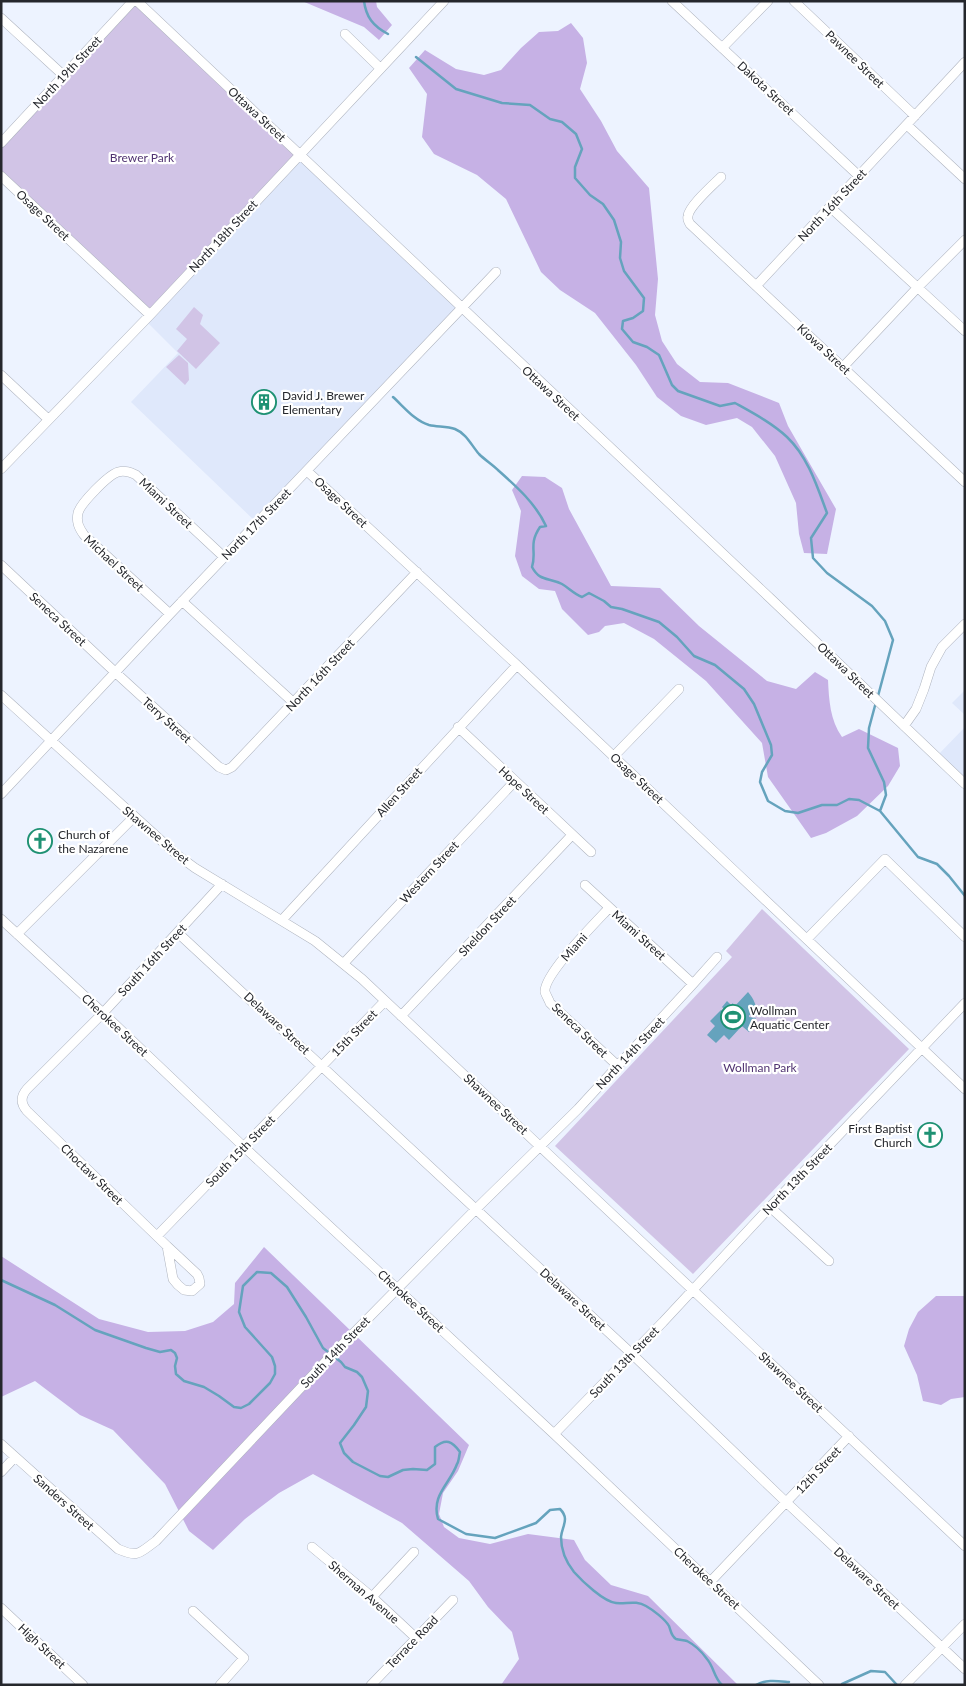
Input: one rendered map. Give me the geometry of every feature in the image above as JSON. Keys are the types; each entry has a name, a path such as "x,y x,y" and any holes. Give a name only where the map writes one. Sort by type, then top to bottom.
{"street":[{"name":"North 19th Street","path":"1,143 63,75 135,1"},
{"name":"Ottawa Street","path":"135,1 965,784"},
{"name":"North 18th Street","path":"1,469 150,314 444,1"},
{"name":"Dakota Street","path":"672,1 859,176"},
{"path":"722,48 768,1"},
{"name":"Pawnee Street","path":"794,1 914,116"},
{"path":"1,18 63,75"},
{"path":"345,34 380,68"},
{"name":"North 16th Street","path":"756,286 965,62"},
{"path":"907,125 965,179"},
{"name":"Osage Street","path":"1,176 150,314"},
{"name":"Kiowa Street","path":"721,178 688,214 690,224 965,482"},
{"path":"830,207 965,330"},
{"path":"843,367 965,240"},
{"name":"North 17th Street","path":"1,794 496,272"},
{"path":"1,375 48,419"},
{"name":"Miami Street","path":"103,483 116,472 123,471 136,475 224,557"},
{"name":"Osage Street","path":"307,471 614,756 965,1089"},
{"name":"Michael Street","path":"103,483 78,511 78,527 84,535 170,614"},
{"name":"Seneca Street","path":"1,565 116,673"},
{"name":"North 16th Street","path":"220,767 226,770 232,767 417,572"},
{"path":"182,601 294,703"},
{"path":"904,726 916,709 930,667 942,647 965,624"},
{"name":"Allen Street","path":"282,920 517,665"},
{"name":"Terry Street","path":"116,673 220,767"},
{"path":"614,756 679,689"},
{"name":"Shawnee Street","path":"1,695 176,854 315,941 344,963 965,1546"},
{"name":"Hope Street","path":"458,727 591,852"},
{"name":"Western Street","path":"344,963 515,782"},
{"path":"17,934 134,817"},
{"name":"Sheldon Street","path":"401,1016 572,835"},
{"path":"807,938 885,859 965,937"},
{"name":"South 16th Street","path":"21,1100 27,1089 103,1013 222,884"},
{"name":"Miami Street","path":"585,884 694,984"},
{"name":"Miami","path":"545,991 555,969 609,908"},
{"name":"Cherokee Street","path":"1,920 554,1434 819,1685"},
{"name":"Delaware Street","path":"178,933 476,1208 965,1669"},
{"name":"North 14th Street","path":"540,1146 578,1109 694,984 716,957"},
{"name":"Seneca Street","path":"545,991 550,1003 618,1066"},
{"name":"15th Street","path":"322,1065 385,1001"},
{"name":"North 13th Street","path":"693,1290 770,1206 965,1003"},
{"name":"South 15th Street","path":"157,1236 322,1065"},
{"name":"Choctaw Street","path":"21,1100 27,1112 197,1274 200,1284 192,1291 184,1290 173,1280 167,1246"},
{"name":"South 14th Street","path":"131,1555 136,1555 156,1541 334,1352 540,1146"},
{"path":"770,1206 829,1261"},
{"name":"South 13th Street","path":"554,1434 693,1290"},
{"name":"12th Street","path":"711,1581 849,1436"},
{"name":"Sanders Street","path":"1,1444 108,1541 118,1549 131,1555"},
{"path":"1,1472 15,1457"},
{"name":"Sherman Avenue","path":"312,1547 372,1597 416,1638"},
{"path":"372,1597 414,1552"},
{"name":"Terrace Road","path":"371,1685 453,1600"},
{"name":"High Street","path":"1,1608 83,1685"},
{"path":"192,1610 244,1658 220,1685"},
{"path":"905,1684 965,1624"}],"shaded area":[{"path":"302,1 376,1 377,7 392,25 379,40 364,27"},
{"path":"571,23 583,38 587,63 580,89 601,121 617,151 649,188 658,279 655,315 662,341 677,364 700,382 728,383 779,403 788,426 836,509 827,554 804,553 799,534 796,503 775,456 752,427 737,418 706,425 681,416 657,397 636,365 595,313 560,290 541,272 506,199 477,175 434,154 422,137 427,94 409,68 425,50 456,69 484,75 501,70 539,32 558,31"},
{"path":"299,154 461,309 257,523 131,402 178,353 145,320"},
{"path":"522,476 545,477 562,488 569,509 611,586 660,588 699,626 767,681 796,689 815,672 828,680 833,717 842,737 859,729 898,748 900,766 888,786 857,816 826,833 811,838 768,777 762,743 706,681 654,639 624,623 605,626 599,632 588,635 562,609 555,591 539,589 522,576 515,556 521,511 512,490"},
{"path":"965,690 965,715 952,703"},
{"path":"965,727 965,784 936,757"},
{"path":"264,1247 469,1445 458,1471 443,1493 439,1514 444,1527 459,1538 490,1544 528,1534 574,1540 585,1560 611,1585 648,1596 738,1685 501,1685 519,1659 512,1632 488,1607 469,1581 402,1523 313,1474 279,1493 245,1519 213,1550 189,1531 165,1484 113,1430 80,1415 35,1381 1,1397 1,1256 99,1319 148,1332 185,1331 213,1322 234,1304 235,1283"},
{"path":"936,1296 965,1296 965,1397 951,1399 941,1405 923,1401 917,1375 904,1346 909,1329 918,1312"}],"green space":[{"name":"Brewer Park","path":"133,1 299,154 150,315 1,176 1,143"},
{"path":"194,307 203,315 200,324 220,343 196,369 177,351 187,339 176,329"},
{"path":"179,355 188,363 189,380 185,385 166,367"},
{"name":"Wollman Park","path":"762,909 909,1049 693,1274 555,1146 732,957 726,951"}],"water":[{"name":"Wollman Aquatic Center","path":"748,992 755,1003 757,1016 749,1015 749,1017 756,1018 749,1032 737,1022 735,1023 740,1028 729,1040 724,1035 716,1043 707,1035 715,1026 710,1021 721,1010 726,1014 728,1013 722,1007 727,1001 731,1005 733,1003 734,1007"}],"waterway":[{"path":"364,1 366,12 371,20 378,28 388,34"},
{"path":"416,57 456,89 502,103 530,105 550,119 562,122 576,134 582,149 575,167 575,178 590,195 603,204 614,220 621,242 620,258 624,271 644,298 643,311 633,318 623,321 622,329 633,342 647,347 659,355 672,385 678,391 720,406 735,403 775,427 787,437 801,454 811,472 827,513 811,538 813,558 827,573 872,606 885,621 893,640 878,696"},
{"path":"393,397 424,423 459,431 479,454 526,496 546,526 540,527 534,539 532,567 538,575 562,584 582,597 589,593 611,607 659,622 677,637 694,656 715,665 744,689 754,704 771,745 772,755 762,772 760,782 768,801 785,811 798,813 822,805 837,805 849,799 859,800 880,811"},
{"path":"876,702 869,728 868,748 884,782 886,795 880,811 918,857 937,864 965,896"},
{"path":"1,1280 55,1305 95,1330 160,1352 171,1350 177,1358 176,1374 184,1381 204,1387 234,1407 241,1408 249,1404 270,1383 275,1374 272,1357 245,1327 239,1312 243,1286 257,1272 271,1273 287,1287 323,1348 345,1367 357,1372 362,1377 368,1391 366,1407 340,1443 344,1453 353,1462 380,1476 388,1477 403,1470 427,1470 435,1464 435,1447 442,1442 451,1443 460,1452 459,1458 454,1471 439,1496 437,1503 438,1519 466,1534 495,1538 536,1523 550,1510 560,1509 565,1516 561,1537 562,1547 566,1560 574,1572 588,1586 611,1602 639,1603 655,1612 667,1623 674,1638 687,1641 703,1654 722,1685"},
{"path":"842,1684 871,1671 885,1672 897,1685"},
{"path":"756,1685 768,1681 789,1682"}],"place":[{"name":"David J. Brewer Elementary","path":"264,402"},
{"name":"Church of the Nazarene","path":"40,841"},
{"name":"Wollman Aquatic Center","path":"733,1017"},
{"name":"First Baptist Church","path":"930,1135"}]}
